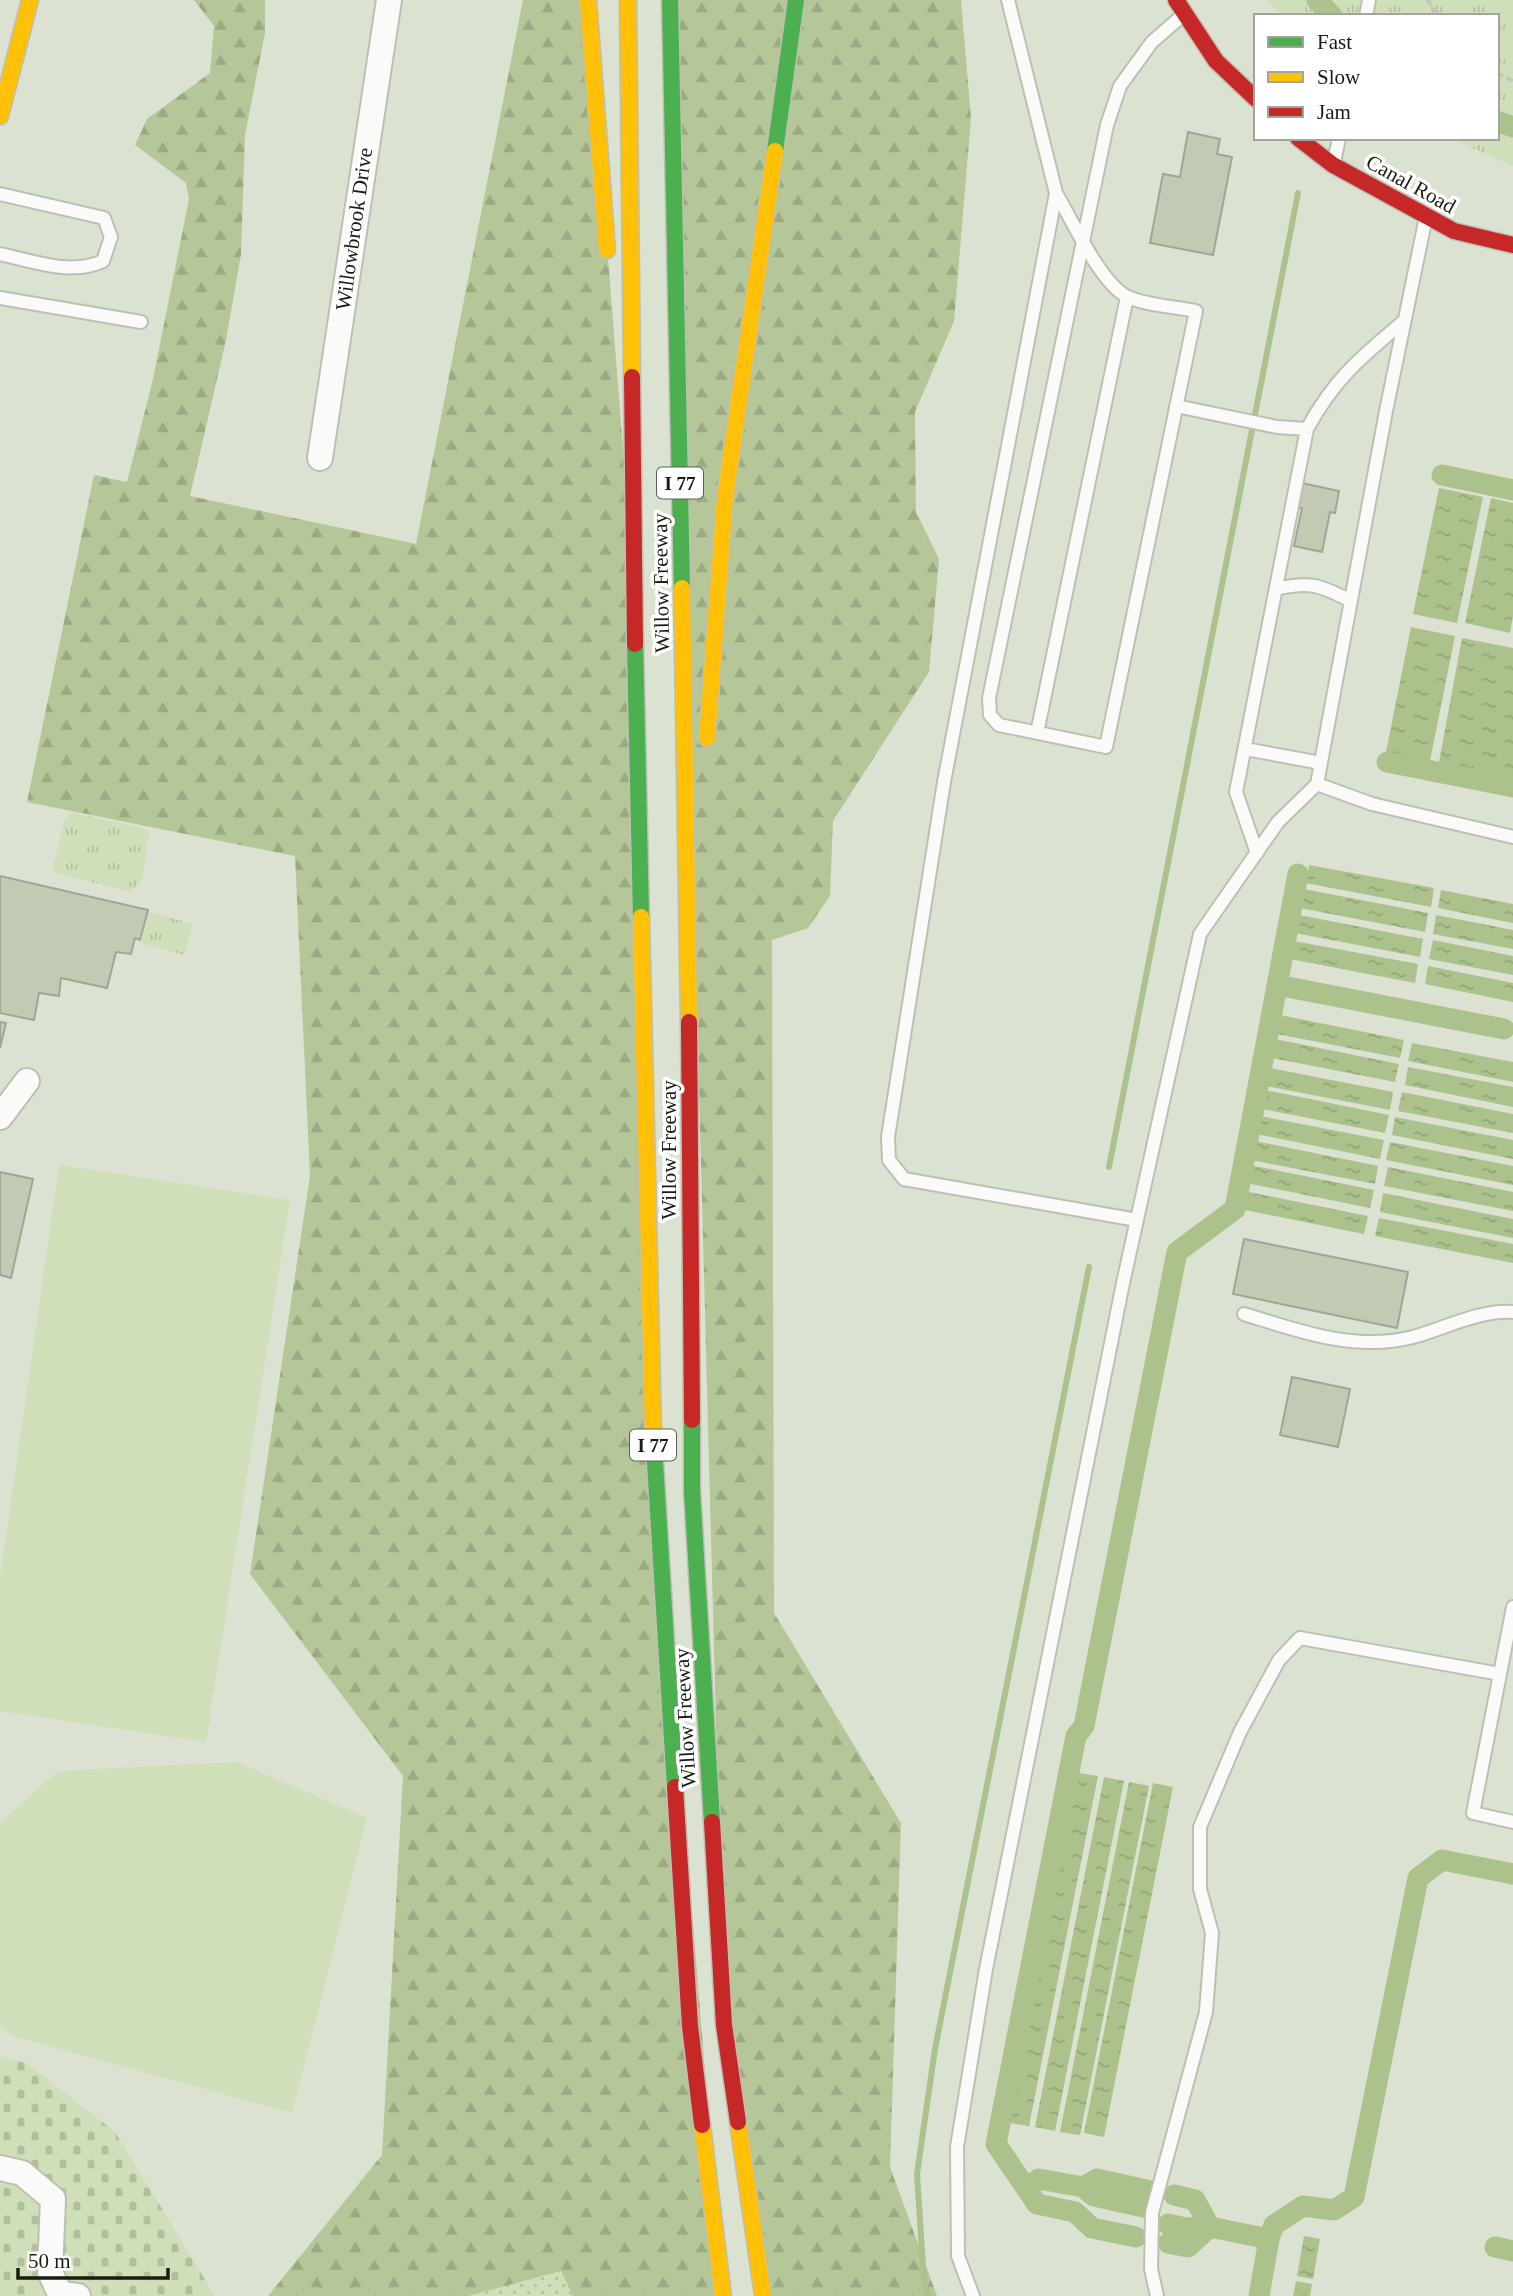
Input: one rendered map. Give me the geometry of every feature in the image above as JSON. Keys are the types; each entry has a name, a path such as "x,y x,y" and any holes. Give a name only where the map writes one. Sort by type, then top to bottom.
{"main road":[{"path":"0,116 30,0"},
{"path":"587,0 608,261"},
{"name":"Willow Freeway","path":"628,0 634,591 650,1400 690,2026 723,2296"},
{"name":"Willow Freeway","path":"670,0 689,967 692,1491 724,2025 763,2296"},
{"path":"706,750 725,498 796,0"},
{"path":"1181,6 1216,61 1254,97"},
{"name":"Canal Road","path":"1301,140 1333,165 1454,231 1513,245"},
{"path":"615,344 634,591"},
{"path":"689,967 703,790"}],"street":[{"name":"Willowbrook Drive","path":"320,457 389,0"},
{"path":"0,1116 27,1082"},
{"path":"0,2168 22,2173 53,2199 50,2272 65,2295"}],"lane":[{"path":"1008,0 1056,193 1084,240 1111,284 1127,297 1196,310 1106,747 999,725 990,715 989,698 1084,240 1107,125 1120,86 1181,6"},
{"path":"1333,165 1339,140"},
{"path":"1056,193 944,782 888,1137 889,1160 904,1179 1137,1220"},
{"path":"0,194 104,218 111,237 103,261 87,269 55,266 0,254"},
{"path":"973,2296 958,2256 957,2147 986,1969 1137,1220 1200,934 1278,822 1317,784 1426,216"},
{"path":"1037,733 1127,297"},
{"path":"0,298 141,322"},
{"path":"1256,853 1236,792 1307,429 1326,393 1353,363 1404,321"},
{"path":"1176,406 1277,427 1307,429"},
{"path":"1276,589 1301,583 1321,586 1351,601"},
{"path":"1245,749 1321,763"},
{"path":"1317,784 1372,804 1513,836"},
{"path":"1244,1314 1316,1336 1377,1344 1415,1336 1456,1321 1513,1312"},
{"path":"1513,1607 1473,1813 1513,1822"},
{"path":"1157,2296 1151,2269 1152,2213 1206,2012 1212,1933 1200,1889 1200,1827 1240,1732 1279,1660 1300,1638 1500,1674"}],"path":[{"path":"1427,0 1438,14"}],"green space":[{"path":"194,0 265,0 265,33 245,135 241,254 226,340 190,496 416,544 523,0 588,0 634,591 651,1400 723,2296 573,2296 561,2271 468,2296 268,2296 382,2155 403,1776 250,1574 310,1176 295,856 27,802 94,475 127,482 153,379 189,199 186,183 135,145 147,119 210,73 214,26"},
{"path":"670,0 961,0 971,118 954,321 915,412 916,512 939,559 929,672 833,821 830,896 808,928 772,940 774,1613 901,1823 890,2167 937,2296 763,2296 724,2025"},
{"path":"1266,0 1513,0 1513,166 1454,140 1499,140 1499,14 1280,14"},
{"path":"72,813 144,828 149,833 142,880 131,892 52,872 64,821"},
{"path":"149,912 193,924 184,955 141,943"},
{"path":"59,1165 290,1200 206,1742 0,1711 0,1577"},
{"path":"237,1762 367,1818 292,2113 12,2036 0,2026 0,1823 58,1771"},
{"path":"0,2056 27,2063 115,2132 215,2296 0,2296"},
{"path":"561,2271 573,2296 468,2296"}],"water":[{"path":"1439,488 1483,497 1457,623 1413,614"},
{"path":"1491,498 1513,503 1513,616 1510,633 1465,623"},
{"path":"1411,627 1455,636 1430,761 1386,752"},
{"path":"1462,638 1513,648 1513,777 1439,762"},
{"path":"1309,865 1434,888 1431,907 1306,883"},
{"path":"1304,889 1428,913 1425,932 1300,908"},
{"path":"1441,890 1513,904 1513,923 1438,908"},
{"path":"1299,915 1423,939 1420,957 1295,933"},
{"path":"1436,915 1513,930 1513,949 1433,934"},
{"path":"1433,940 1513,956 1513,975 1429,959"},
{"path":"1294,941 1418,964 1415,983 1290,959"},
{"path":"1428,966 1513,983 1513,1002 1425,984"},
{"path":"1280,1015 1404,1040 1400,1058 1277,1034"},
{"path":"1275,1039 1399,1064 1395,1082 1272,1058"},
{"path":"1412,1043 1513,1062 1513,1082 1408,1061"},
{"path":"1408,1067 1513,1087 1513,1107 1405,1085"},
{"path":"1270,1068 1393,1092 1390,1110 1266,1086"},
{"path":"1265,1090 1389,1115 1385,1133 1262,1109"},
{"path":"1402,1092 1513,1114 1513,1133 1398,1111"},
{"path":"1260,1116 1384,1140 1380,1159 1256,1134"},
{"path":"1395,1117 1513,1140 1513,1159 1392,1135"},
{"path":"1255,1141 1378,1166 1375,1184 1251,1160"},
{"path":"1390,1142 1513,1166 1513,1185 1386,1160"},
{"path":"1250,1165 1374,1190 1370,1208 1246,1183"},
{"path":"1388,1167 1513,1192 1513,1211 1384,1186"},
{"path":"1244,1191 1368,1216 1364,1234 1240,1209"},
{"path":"1383,1193 1513,1219 1513,1238 1380,1212"},
{"path":"1379,1218 1513,1244 1513,1263 1375,1236"},
{"path":"1079,1773 1098,1776 1029,2126 1010,2123"},
{"path":"1104,1777 1124,1781 1055,2131 1035,2127"},
{"path":"1129,1782 1149,1786 1080,2135 1060,2132"},
{"path":"1153,1783 1173,1787 1104,2137 1084,2133"},
{"path":"1304,2236 1320,2239 1313,2279 1297,2276"},
{"path":"1296,2281 1312,2284 1310,2296 1293,2296"}],"building":[{"path":"1188,132 1220,139 1217,154 1232,157 1213,255 1150,243 1163,174 1180,177"},
{"path":"1302,483 1339,491 1335,513 1330,512 1322,552 1294,546 1302,508 1297,507"},
{"path":"0,876 148,910 140,940 135,938 131,954 116,952 107,988 61,978 59,996 39,993 34,1020 0,1013"},
{"path":"0,1022 6,1023 0,1048"},
{"path":"0,1172 33,1179 11,1278 0,1275"},
{"path":"1244,1239 1408,1272 1397,1328 1233,1294"},
{"path":"1292,1377 1350,1389 1338,1447 1280,1435"}],"waterway":[{"path":"1317,0 1330,14"},
{"path":"1499,122 1513,127"},
{"path":"1109,1167 1298,193"},
{"path":"1442,475 1513,490"},
{"path":"1387,762 1513,787"},
{"path":"1136,2237 1092,2228 1075,2212 1037,2204 996,2144 1076,1736 1084,1726 1177,1252 1235,1209 1298,874"},
{"path":"1277,985 1504,1029"},
{"path":"928,2296 924,2282 917,2174 935,2049 1089,1267"},
{"path":"1168,2224 1186,2228 1210,2227 1269,2239 1274,2225 1303,2206 1334,2210 1354,2197 1418,1878 1442,1860 1513,1874"},
{"path":"1026,2188 1039,2179 1083,2187 1094,2196 1148,2208"},
{"path":"1083,2187 1097,2179 1151,2191"},
{"path":"1174,2195 1195,2200 1210,2227"},
{"path":"1168,2243 1188,2247 1210,2227"},
{"path":"1259,2296 1269,2239"},
{"path":"1495,2247 1513,2251"}],"traffic: fast":[{"path":"670,0 682,588"},
{"path":"775,151 796,0"},
{"path":"635,644 641,917"},
{"path":"692,1420 692,1491 712,1822"},
{"path":"653,1430 675,1787"}],"traffic: slow":[{"path":"0,116 30,0"},
{"path":"588,0 607,250"},
{"path":"628,0 632,377"},
{"path":"707,738 725,498 775,151"},
{"path":"682,588 689,1022"},
{"path":"641,917 653,1430"},
{"path":"738,2122 763,2296"},
{"path":"702,2125 723,2296"}],"traffic: jam":[{"path":"1176,0 1216,61 1254,97"},
{"path":"1301,140 1333,165 1454,231 1513,245"},
{"path":"632,377 635,644"},
{"path":"689,1022 692,1420"},
{"path":"675,1787 690,2026 702,2125"},
{"path":"712,1822 724,2025 738,2122"}]}
